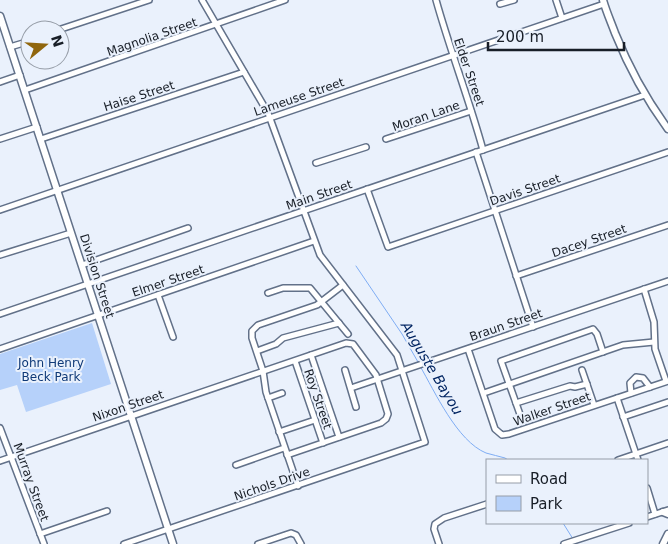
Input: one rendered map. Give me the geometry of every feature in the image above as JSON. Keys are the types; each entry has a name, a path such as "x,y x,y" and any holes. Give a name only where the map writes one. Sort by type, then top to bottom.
{"main road":[{"path":"604,2 629,65 645,95 668,129"},
{"name":"Division Street","path":"0,16 172,544"},
{"path":"663,544 668,534"}],"street":[{"path":"70,26 149,0"},
{"path":"202,0 270,118 320,255 394,351 402,370"},
{"name":"Magnolia Street","path":"25,90 285,0"},
{"name":"Elder Street","path":"436,0 483,150"},
{"path":"500,4 514,0"},
{"path":"556,0 562,18"},
{"name":"Lameuse Street","path":"0,210 452,56 604,2"},
{"path":"10,47 20,44"},
{"name":"Haise Street","path":"41,139 244,72"},
{"path":"0,82 20,75"},
{"name":"Main Street","path":"0,314 645,95"},
{"name":"Moran Lane","path":"386,140 471,111"},
{"path":"0,139 37,127"},
{"path":"316,163 366,146"},
{"path":"476,152 532,327"},
{"name":"Davis Street","path":"367,189 388,247 668,152"},
{"name":"Dacey Street","path":"516,276 668,225"},
{"path":"82,265 188,228"},
{"path":"0,255 71,233"},
{"name":"Elmer Street","path":"0,349 314,242"},
{"name":"Braun Street","path":"351,388 668,281"},
{"path":"298,486 268,398 263,371 252,338 252,331 258,325 314,306 343,285"},
{"path":"268,293 283,288 307,287 312,289 348,334"},
{"path":"644,289 654,322 654,342 667,381"},
{"path":"158,295 173,337"},
{"path":"257,351 276,344 283,338 339,324"},
{"path":"522,420 501,361 590,330 595,331 603,352"},
{"path":"484,393 603,352 630,344 654,342"},
{"name":"Nixon Street","path":"0,461 346,343 351,343 355,346 372,368 377,379"},
{"name":"Walker Street","path":"468,349 495,429 505,435 667,381"},
{"path":"311,355 339,437"},
{"name":"Roy Street","path":"295,361 323,443"},
{"path":"345,370 356,407"},
{"name":"Nichols Drive","path":"124,544 425,442 402,370"},
{"path":"582,370 594,405"},
{"path":"631,393 630,384 636,377 643,378 650,387"},
{"path":"287,455 381,423 386,419 388,414 377,379"},
{"path":"516,404 570,386 575,387 587,384"},
{"path":"268,398 282,393"},
{"path":"617,398 637,457"},
{"path":"623,417 668,402"},
{"path":"279,432 315,420"},
{"name":"Murray Street","path":"0,428 44,544"},
{"path":"624,459 637,457 668,443"},
{"path":"236,465 284,448"},
{"path":"648,491 655,514"},
{"path":"439,544 434,526 438,522 444,518 486,504"},
{"path":"40,534 107,511"},
{"path":"648,517 666,512"},
{"path":"567,543 626,524"},
{"path":"258,544 291,533 296,535 300,541"}],"green space":[{"name":"John Henry Beck Park","path":"92,323 111,384 26,412 17,385 0,390 0,354"}],"waterway":[{"name":"Auguste Bayou","path":"356,266 402,334 418,362"},
{"name":"Auguste Bayou","path":"420,366 448,415 466,438 475,447 486,453 506,459"},
{"name":"Auguste Bayou","path":"564,524 573,539"}]}
